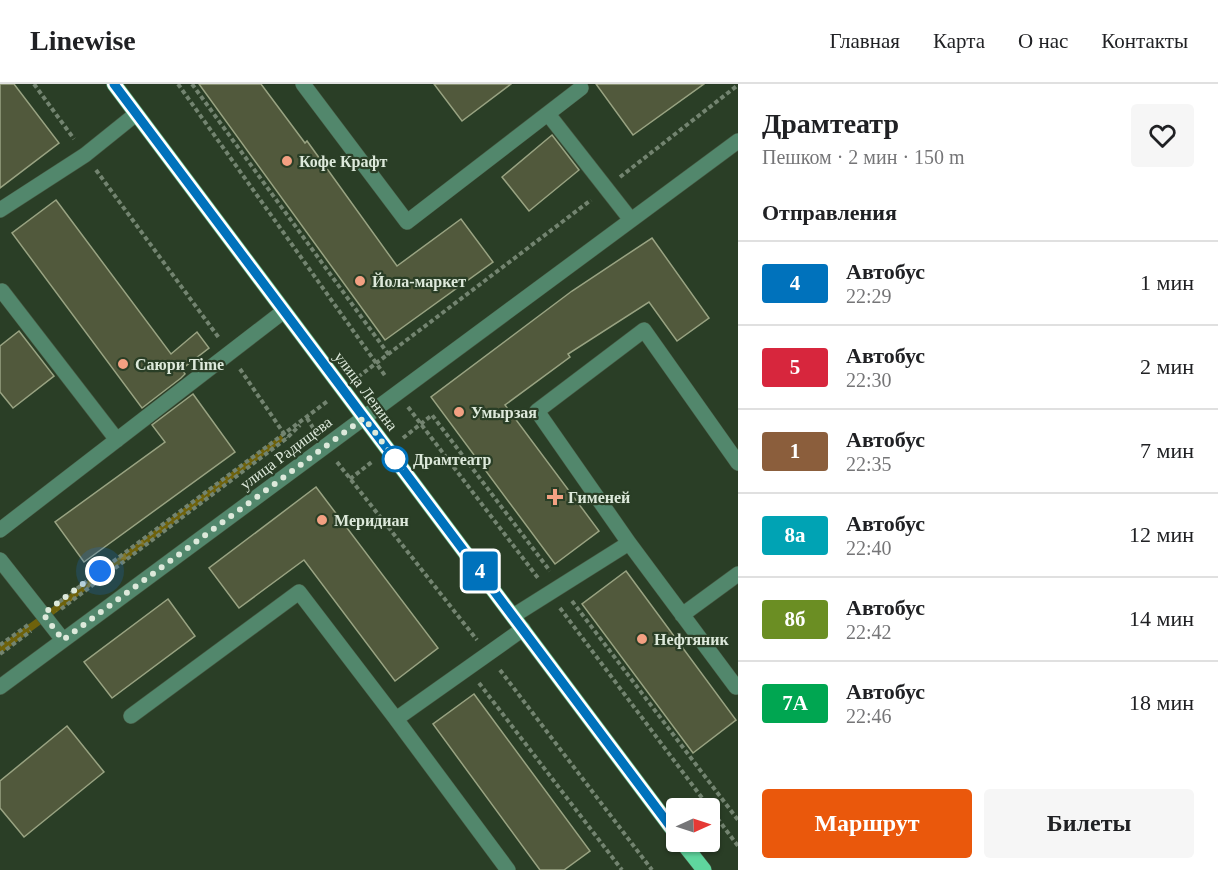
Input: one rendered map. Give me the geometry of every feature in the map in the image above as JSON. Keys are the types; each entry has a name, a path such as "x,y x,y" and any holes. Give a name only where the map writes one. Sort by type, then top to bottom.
{"main road":[{"name":"улица Ленина","path":"114,84 666,821"},
{"path":"690,852 704,870"}],"street":[{"path":"303,84 407,222 548,114 582,85"},
{"path":"0,210 85,155 136,114"},
{"path":"548,114 631,220"},
{"name":"улица Радищева","path":"0,687 738,141"},
{"path":"1,288 117,440"},
{"path":"0,530 284,311"},
{"path":"736,687 629,543 537,411 644,330 738,463"},
{"path":"513,616 629,543"},
{"path":"0,560 63,640"},
{"path":"682,615 738,574"},
{"path":"131,716 299,592 508,870"},
{"path":"396,719 523,629"}],"path":[{"path":"34,84 230,353 288,438"},
{"path":"178,84 376,363 390,355 738,85"},
{"path":"192,84 390,355"},
{"path":"738,820 556,590 420,424 432,415 556,590 738,846"},
{"path":"0,645 45,617 288,438 307,418 284,433 45,617 0,654"},
{"path":"335,460 488,654 652,870"},
{"path":"467,668 622,870"}],"green space":[{"path":"281,435 284,440 49,618 46,612"},
{"path":"40,616 44,622 0,654 0,645"}],"building":[{"path":"0,84 14,84 59,143 0,188"},
{"path":"199,84 261,84 305,143 307,141 397,266 461,219 493,262 385,340"},
{"path":"434,84 511,84 462,121"},
{"path":"596,84 704,84 633,135"},
{"path":"552,135 579,170 529,211 502,177"},
{"path":"56,200 171,354 197,332 209,348 182,369 185,374 181,378 142,408 12,233"},
{"path":"652,238 709,318 677,341 649,302 568,354 570,357 505,405 599,531 555,564 431,397 572,291"},
{"path":"19,331 54,376 13,408 0,392 0,346"},
{"path":"193,394 235,452 84,562 55,522 165,442 152,425"},
{"path":"316,487 438,648 395,681 304,560 239,608 209,568"},
{"name":"Нефтяник","path":"626,571 736,720 693,753 582,604"},
{"path":"168,599 195,636 112,698 84,662"},
{"path":"474,694 590,851 564,870 540,870 433,724"},
{"path":"67,726 104,772 24,837 0,808 0,781"}],"bus line":[{"name":"4","path":"114,84 666,821"}],"place":[{"name":"Кофе Крафт","path":"287,161"},
{"name":"Йола-маркет","path":"360,281"},
{"name":"Саюри Time","path":"123,364"},
{"name":"Умырзая","path":"459,412"},
{"name":"Драмтеатр","path":"395,459"},
{"name":"Гименей","path":"555,497"},
{"name":"Меридиан","path":"322,520"},
{"name":"Нефтяник","path":"642,639"}],"route":[{"path":"100,571 43,614 63,640 364,418 402,468 395,459"}]}
